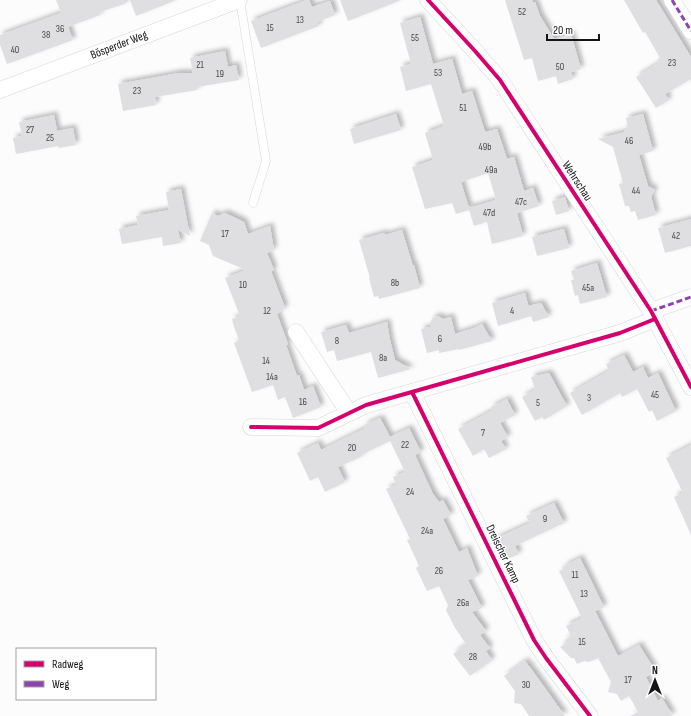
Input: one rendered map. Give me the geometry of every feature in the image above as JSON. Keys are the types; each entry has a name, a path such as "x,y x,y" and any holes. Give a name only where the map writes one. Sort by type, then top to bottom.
{"street":[{"name":"Bösperder Weg","path":"0,90 240,0"},
{"name":"Wehrschau","path":"428,0 500,80 653,315 691,387"},
{"path":"672,0 691,31"},
{"path":"251,427 318,428 366,405 620,333 691,297"},
{"path":"296,332 349,413"},
{"name":"Dreischer Kamp","path":"412,392 534,640 590,716"}],"lane":[{"path":"240,0 266,161 253,203"}],"building":[{"path":"56,0 125,0 125,4 99,12 100,15 68,27 73,40 7,64 0,45 0,35 61,13"},
{"path":"130,0 174,0 174,1 136,16"},
{"path":"309,0 312,7 330,1 335,15 317,22 319,26 261,48 251,21"},
{"path":"340,0 399,0 399,1 348,21"},
{"path":"505,0 532,0 533,3 535,2 540,16 554,39 571,34 581,69 571,72 573,79 558,84 556,76 538,81 532,58 524,60"},
{"path":"624,0 656,0 691,57 691,79 665,94 669,100 656,108 636,77 659,63 657,60 660,58 645,32 643,33"},
{"path":"420,17 433,64 452,59 462,94 472,91 485,132 497,129 507,159 514,157 524,191 533,188 539,206 517,213 523,236 492,244 487,222 474,226 469,210 456,214 452,203 425,209 412,167 433,160 425,133 444,126 431,84 406,91 400,67 411,64 400,23","holes":["488,173 496,200 469,208 461,182"]},
{"path":"225,51 228,67 236,65 239,80 197,87 197,90 155,97 156,105 123,111 118,84 179,73 193,73 190,58"},
{"path":"396,114 401,130 354,144 350,129"},
{"path":"643,114 653,151 639,155 648,186 655,190 651,196 656,215 638,220 635,211 631,212 629,206 625,206 619,184 623,183 613,147 598,139 625,132 624,128 628,127 626,118"},
{"path":"54,115 57,131 73,128 76,145 59,148 58,146 16,154 13,138 22,136 19,122"},
{"path":"181,189 190,236 178,230 181,243 163,246 162,237 122,244 119,229 138,225 136,216 169,210 166,192"},
{"path":"565,197 569,211 556,215 552,201"},
{"path":"212,213 218,216 225,213 244,222 248,234 270,226 274,250 267,253 274,270 271,271 285,308 277,314 288,344 286,345 297,376 299,375 304,390 313,386 321,407 293,418 285,397 278,400 273,385 252,392 234,343 239,340 232,319 240,316 225,278 246,270 213,256 209,245 200,241"},
{"path":"691,219 691,246 665,253 658,228"},
{"path":"564,229 569,248 537,256 532,237"},
{"path":"402,230 420,288 379,299 378,296 374,297 359,240"},
{"path":"597,263 607,297 580,304 578,295 575,296 571,280 574,280 571,271"},
{"path":"525,293 531,316 498,326 492,303"},
{"path":"541,303 549,317 533,322 528,306"},
{"path":"438,316 443,319 451,317 455,334 482,324 492,341 459,350 439,353 439,350 427,353 421,329 431,327 430,323 433,318"},
{"path":"387,322 395,360 411,369 378,378 371,352 337,361 334,350 327,352 321,332 346,325 349,333"},
{"path":"624,355 633,372 643,367 648,378 658,373 676,411 657,421 652,410 649,412 637,389 622,397 620,393 582,415 570,393 609,371 606,364"},
{"path":"549,373 567,406 544,420 542,417 535,421 522,397 535,390 531,377"},
{"path":"507,399 515,415 500,423 508,437 501,441 506,449 489,458 484,449 473,456 458,429 493,410 491,407"},
{"path":"380,418 390,437 409,428 421,452 415,455 433,494 439,502 443,500 451,515 443,519 459,552 467,548 478,576 468,580 482,608 472,612 486,631 480,635 490,648 486,651 492,660 470,676 453,654 466,644 455,628 446,610 448,605 439,586 427,591 416,568 419,566 407,540 410,539 386,489 396,485 393,477 405,472 390,441 361,455 361,457 338,467 345,482 325,492 318,477 310,481 297,453 318,443 321,450 366,428 364,425"},
{"path":"691,445 691,535 674,497 683,493 666,458"},
{"path":"554,503 564,523 515,546 519,554 505,560 495,539 530,523 526,516"},
{"path":"580,558 604,607 595,611 618,656 639,645 655,670 646,677 658,701 662,698 673,716 630,716 638,712 629,696 621,701 617,694 608,692 611,682 598,658 589,662 584,661 577,664 574,658 571,658 560,647 567,643 565,640 571,636 566,626 582,618 559,571 564,569 564,566"},
{"path":"525,661 565,716 529,716 521,704 514,703 515,691 504,676"}],"marked path":[{"path":"672,0 691,31"},
{"path":"651,311 691,297"}],"cycle path":[{"path":"428,0 500,80 651,311 691,387"},
{"path":"251,427 318,428 366,405 620,333 655,319"},
{"path":"412,392 534,640 590,716"}]}
